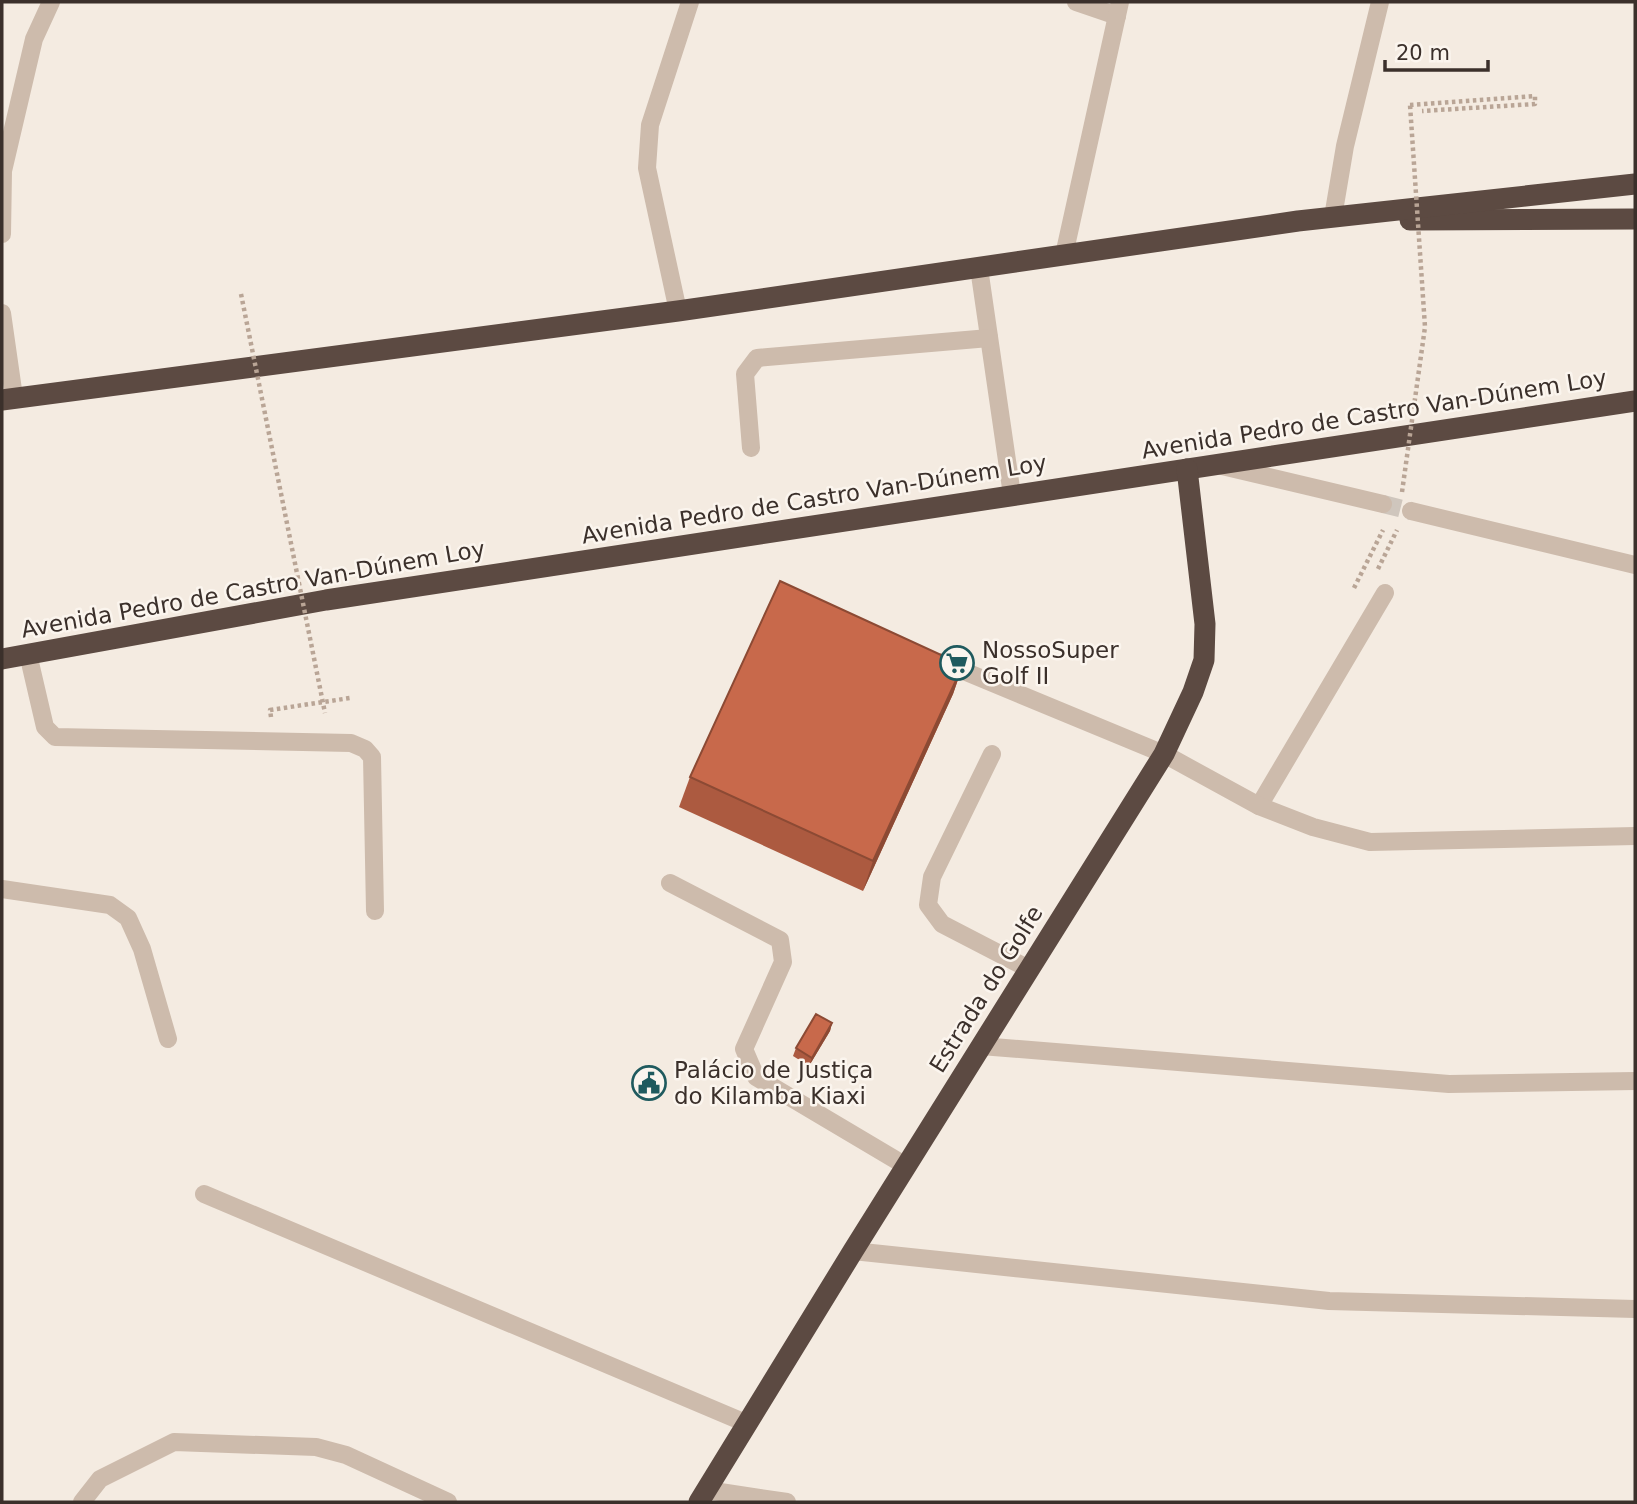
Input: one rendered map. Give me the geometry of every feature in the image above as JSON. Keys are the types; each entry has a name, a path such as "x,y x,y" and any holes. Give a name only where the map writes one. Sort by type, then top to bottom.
{"highway":[{"path":"8,398 678,311 1298,221 1635,184"},
{"path":"1298,221 1635,219"},
{"name":"Avenida Pedro de Castro Van-Dúnem Loy","path":"2,659 326,600 1635,401"},
{"name":"Estrada do Golfe","path":"703,1496 1164,754 1194,692 1204,660 1205,624 1187,469"}],"street":[{"path":"2,234 2,171 34,40 51,2"},
{"path":"678,311 647,168 650,125 690,2"},
{"path":"1064,255 1119,9 1076,2"},
{"path":"1333,217 1345,146 1380,2"},
{"path":"978,268 1012,495"},
{"path":"2,313 8,398"},
{"path":"751,447 745,374 757,358 989,338"},
{"path":"1215,464 1635,565"},
{"path":"1259,806 1385,593"},
{"path":"922,653 1164,754 1259,806 1313,827 1370,842 1635,835"},
{"path":"28,654 45,727 55,737 351,743 365,749 372,757 375,911"},
{"path":"992,754 932,877 928,905 942,924 1029,969"},
{"path":"670,884 780,940 783,961 744,1049 756,1077 906,1166"},
{"path":"2,889 110,905 128,919 142,949 168,1039"},
{"path":"981,1046 1449,1084 1635,1081"},
{"path":"204,1194 748,1424"},
{"path":"853,1251 1329,1301 1635,1309"},
{"path":"82,1502 100,1479 174,1442 316,1447 346,1455 448,1502"},
{"path":"703,1496 787,1502"}],"path":[{"path":"1397,506 1402,492 1425,327 1410,105 1535,96 1535,104 1422,111"},
{"path":"241,294 325,713"},
{"path":"1350,595 1385,526"},
{"path":"1375,576 1398,527"},
{"path":"273,724 270,710 350,698"}],"building":[{"path":"780,581 963,665 873,861 690,777"},
{"path":"816,1014 832,1023 812,1058 796,1048"}],"tunnel":[{"path":"1383,504 1411,511"}],"place":[{"name":"NossoSuper Golf II","path":"957,663"},
{"name":"Palácio de Justiça do Kilamba Kiaxi","path":"649,1083"}]}
